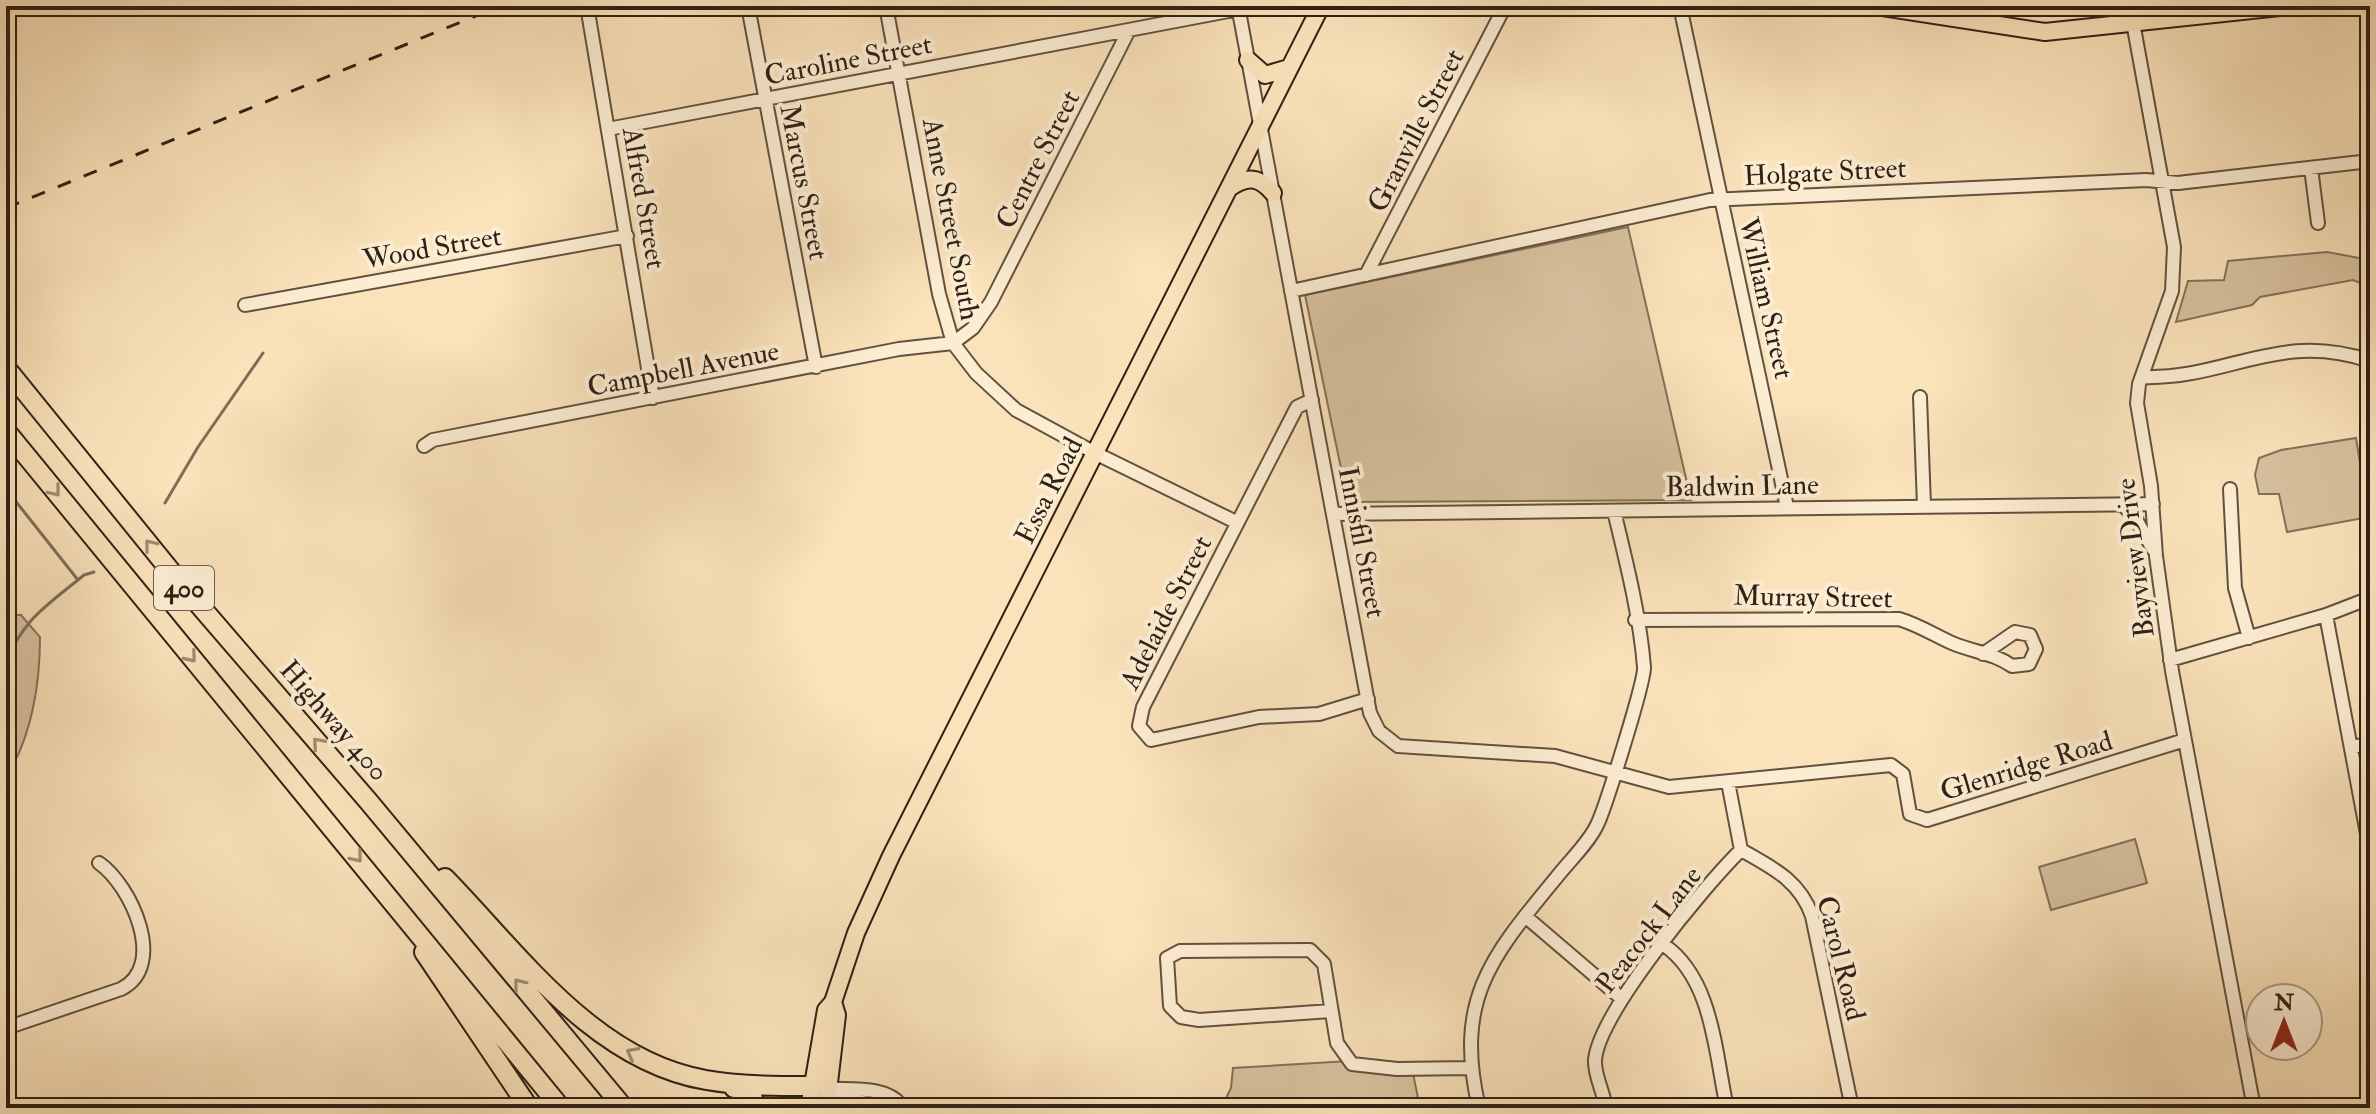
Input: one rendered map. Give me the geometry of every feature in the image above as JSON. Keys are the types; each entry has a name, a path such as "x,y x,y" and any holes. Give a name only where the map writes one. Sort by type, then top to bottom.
{"highway":[{"name":"Highway 400","path":"6,368 182,585 369,802 624,1108"},
{"name":"400","path":"6,431 561,1108"},
{"path":"369,802 577,1015 626,1051 717,1086 749,1092 754,1097 754,1108"},
{"path":"417,930 427,962 529,1108"},
{"path":"705,1080 818,1088"}],"main road":[{"name":"Essa Road","path":"809,1108 818,1088 826,1010 833,1002 856,933 891,856 1321,6"},
{"path":"1876,6 2045,32 2291,6"},
{"path":"1248,60 1265,75 1289,68"},
{"path":"1228,189 1243,179 1251,178 1265,183 1273,193"},
{"name":"Essa Road","path":"818,1088 826,1108"}],"street":[{"name":"Alfred Street","path":"587,6 653,398"},
{"name":"Marcus Street","path":"748,6 816,367"},
{"name":"Anne Street South","path":"886,6 941,302 953,343 976,373 1016,410 1095,453 1236,522"},
{"name":"Granville Street","path":"1366,275 1505,6"},
{"name":"William Street","path":"1680,6 1787,507"},
{"name":"Bayview Drive","path":"2130,6 2175,271 2168,310 2142,377 2137,403 2153,504 2156,556 2170,660 2254,1108"},
{"name":"Caroline Street","path":"608,129 1238,7"},
{"name":"Innisfil Street","path":"1238,7 1368,699 1379,731 1398,746 1555,756 1669,787 1728,782"},
{"name":"Centre Street","path":"953,343 973,328 991,302 1129,30"},
{"name":"Holgate Street","path":"1291,291 1720,200 2178,183 2370,161"},
{"path":"2311,168 2318,223"},
{"name":"Wood Street","path":"245,305 627,236"},
{"name":"Campbell Avenue","path":"424,446 433,440 899,349 953,343"},
{"path":"2142,377 2169,378 2296,350 2329,351 2370,361"},
{"path":"1920,397 1924,506"},
{"name":"Adelaide Street","path":"1312,400 1297,407 1143,707 1139,726 1151,740 1174,738 1259,717 1319,714 1368,699"},
{"path":"2230,489 2235,588 2249,638"},
{"path":"2122,504 2134,516 2156,556"},
{"name":"Baldwin Lane","path":"1333,514 2153,504"},
{"path":"1479,1108 1470,1068 1474,1005 1503,944 1598,824 1644,674 1614,511"},
{"path":"2170,660 2326,615 2370,598"},
{"path":"2326,615 2370,850"},
{"name":"Murray Street","path":"1635,620 1899,619 1983,654"},
{"name":"Glenridge Road","path":"1728,782 1891,765 1903,774 1910,814 1927,820 2185,740"},
{"path":"2351,747 2370,744"},
{"path":"1728,782 1741,850"},
{"name":"Peacock Lane","path":"1606,1108 1594,1064 1600,1034 1621,998 1741,850"},
{"name":"Carol Road","path":"1741,850 1788,878 1804,895 1812,916 1852,1108"},
{"path":"6,1028 121,989 130,985 139,972 145,946 124,887 116,874 99,863"},
{"path":"1525,916 1621,998"},
{"path":"1664,945 1689,968 1704,1001 1727,1108"},
{"path":"1331,1011 1199,1020 1181,1017 1170,1006 1167,958 1180,951 1310,950 1324,964 1337,1043 1352,1064 1397,1069 1470,1068"},
{"path":"818,1088 845,1100 906,1107"},
{"path":"6,1103 26,1108"}],"shaded area":[{"path":"1628,227 1691,500 1348,502 1305,295"},
{"path":"2327,252 2370,260 2370,287 2353,280 2260,297 2252,305 2176,322 2188,281 2224,280 2228,261"},
{"path":"2356,438 2369,517 2287,532 2279,494 2259,494 2255,475 2259,458 2281,450"},
{"path":"6,615 21,615 40,637 33,709 22,745 6,777"},
{"path":"2135,839 2147,883 2051,910 2039,867"},
{"path":"1349,1061 1413,1073 1420,1108 1221,1108 1231,1088 1233,1068"}],"waterway":[{"path":"165,503 198,447 263,353"},
{"path":"6,489 78,580"},
{"path":"6,664 28,624 84,575 94,572"}],"railway":[{"path":"6,208 500,6"}]}
